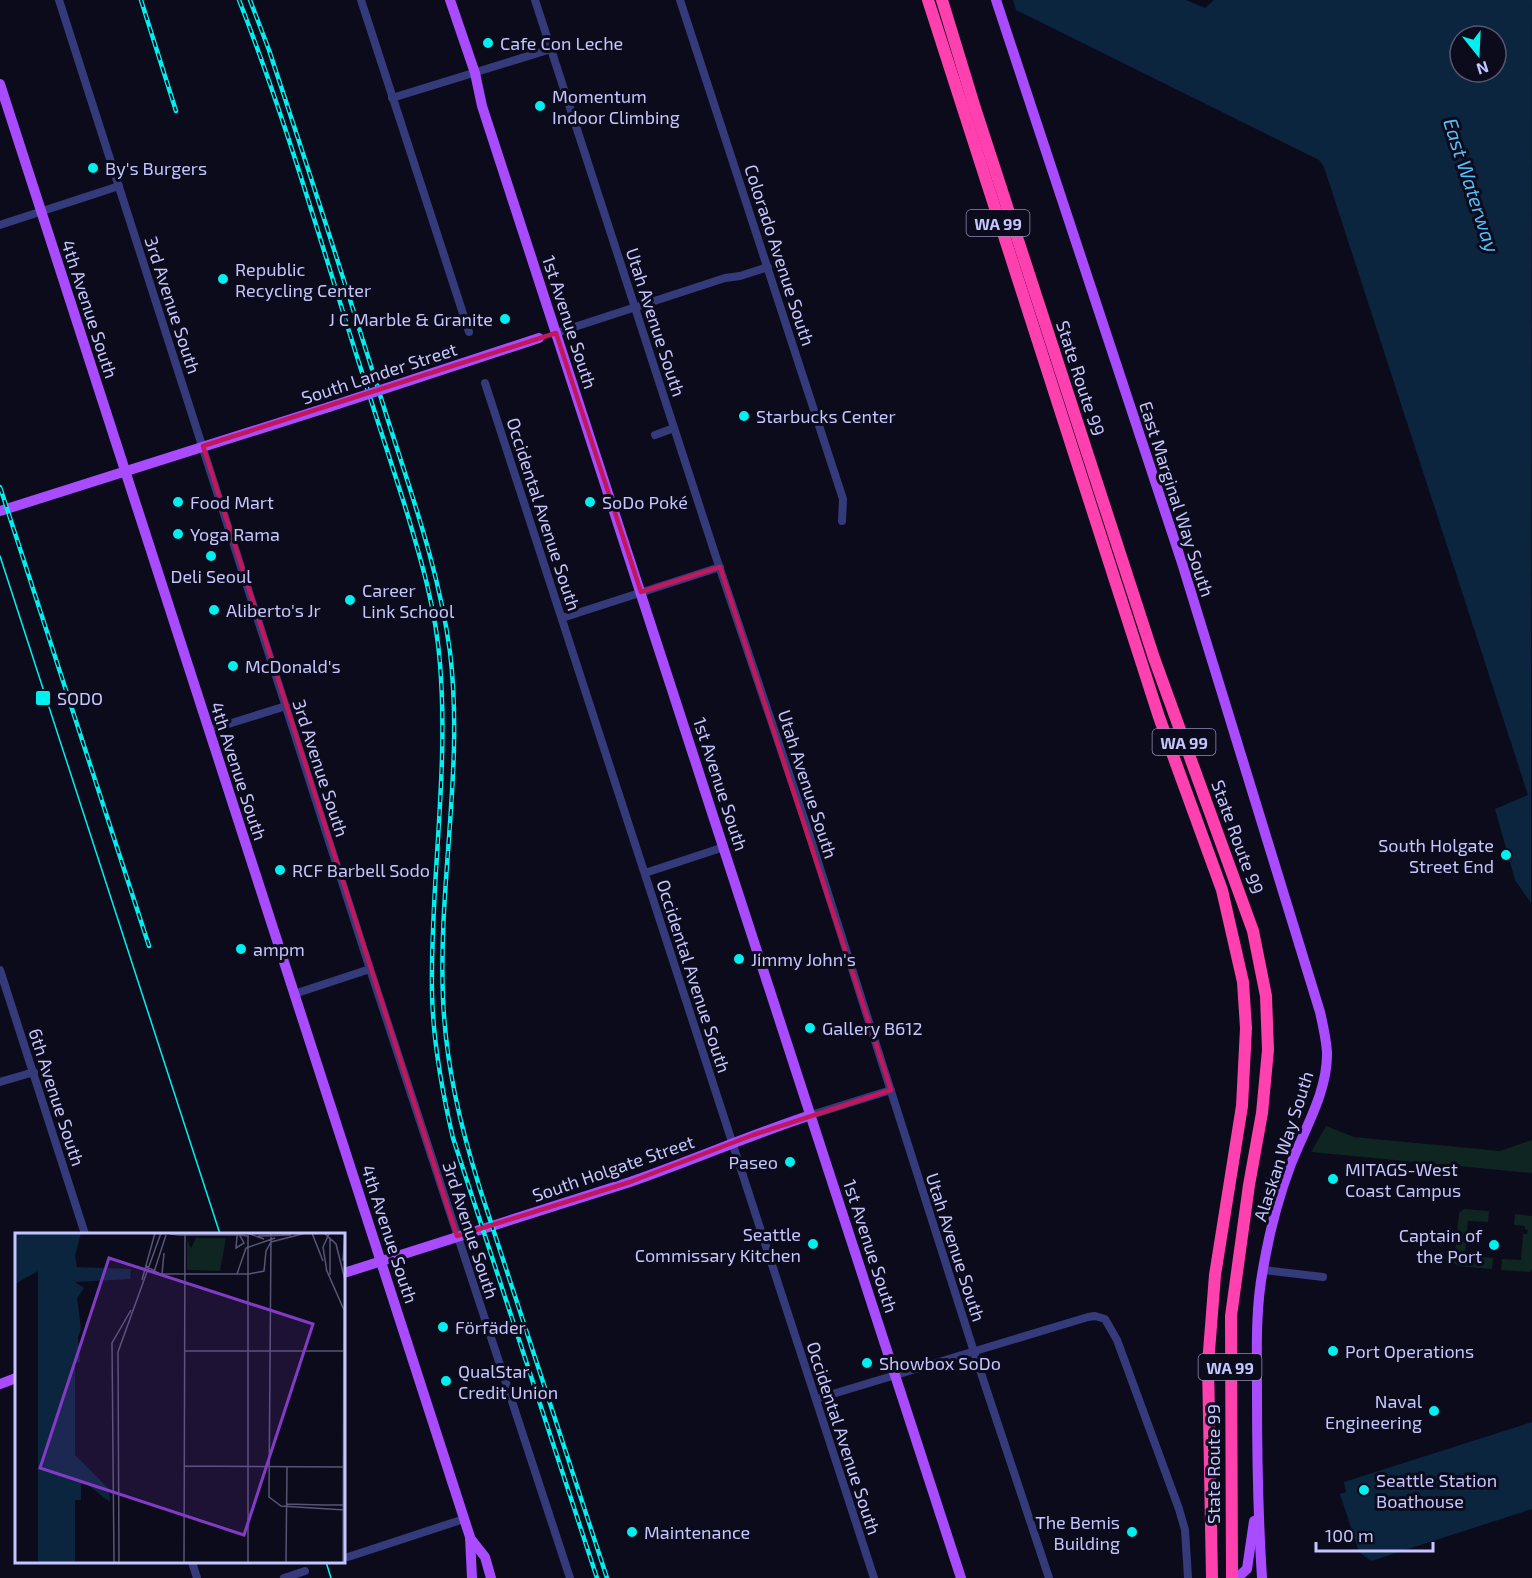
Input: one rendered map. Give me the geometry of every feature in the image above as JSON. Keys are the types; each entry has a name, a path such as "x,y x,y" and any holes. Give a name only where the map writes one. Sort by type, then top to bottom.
{"highway":[{"name":"State Route 99","path":"928,0 1159,717 1222,890 1236,946 1246,1008 1242,1106 1215,1275 1208,1364 1212,1578"},
{"name":"State Route 99","path":"944,5 974,105 1154,658 1253,931 1263,974 1268,1026 1265,1084 1231,1317 1232,1578"}],"main road":[{"name":"1st Avenue South","path":"450,0 475,73 482,106 961,1578"},
{"name":"East Marginal Way South","path":"996,0 1182,563 1320,1012"},
{"name":"4th Avenue South","path":"0,84 464,1520 470,1538 485,1557 491,1578"},
{"name":"South Lander Street","path":"0,511 556,333"},
{"name":"Alaskan Way South","path":"1262,1578 1258,1488 1257,1337 1263,1270 1277,1207 1322,1090 1327,1054 1326,1037 1320,1012"},
{"name":"South Holgate Street","path":"345,1273 630,1182 671,1168 732,1142 811,1115"},
{"path":"0,1384 15,1378"},
{"path":"1237,1578 1247,1569 1249,1561 1258,1488"},
{"path":"470,1538 477,1577"}],"street":[{"name":"3rd Avenue South","path":"59,0 370,969 570,1578"},
{"path":"361,0 469,332"},
{"name":"Utah Avenue South","path":"535,0 783,755 974,1352 1049,1578"},
{"name":"Colorado Avenue South","path":"680,0 843,499 842,521"},
{"path":"392,98 551,49"},
{"path":"0,225 118,186"},
{"name":"South Lander Street","path":"556,333 725,278 768,267"},
{"name":"Occidental Avenue South","path":"485,383 874,1578"},
{"path":"655,435 674,428"},
{"path":"562,618 720,567"},
{"path":"209,730 286,706"},
{"path":"645,873 724,847"},
{"path":"294,994 370,969"},
{"name":"6th Avenue South","path":"0,970 85,1233"},
{"path":"0,1083 34,1071"},
{"name":"South Holgate Street","path":"811,1115 891,1090"},
{"path":"1263,1270 1323,1277"},
{"path":"816,1399 1088,1317 1102,1318 1107,1321 1117,1340 1179,1509 1185,1530 1188,1578"},
{"path":"348,1557 464,1520"},
{"path":"192,1563 197,1578"},
{"path":"284,1578 304,1571"}],"highlighted area":[{"path":"556,333 641,592 720,567 891,1090 753,1135 630,1182 457,1236 203,446"}],"green space":[{"path":"1326,1126 1354,1137 1500,1151 1532,1140 1532,1173 1311,1152"},
{"path":"1464,1209 1489,1211 1488,1222 1468,1221 1465,1255 1493,1258 1492,1269 1458,1266 1454,1263 1459,1213"},
{"path":"1515,1214 1532,1216 1532,1269 1530,1272 1501,1270 1502,1259 1521,1260 1523,1234 1527,1234 1528,1230 1525,1226 1514,1225"}],"water":[{"name":"East Waterway","path":"1013,0 1186,0 1205,8 1214,0 1532,0 1531,903 1515,880 1495,809 1528,795 1324,167 1319,160 1016,10"},
{"path":"1532,1422 1532,1509 1371,1561 1359,1552 1340,1494 1346,1492 1344,1482"}],"tram line":[{"path":"0,556 220,1233"},
{"path":"326,1563 331,1578"}],"railway":[{"path":"141,0 176,111"},
{"path":"239,0 302,180 404,503 431,602 438,643 442,705 441,787 432,952 434,1030 442,1084 453,1138 597,1578"},
{"path":"250,0 269,50 343,277 414,502 439,591 450,652 454,695 453,782 442,956 443,999 451,1072 460,1118 480,1189 607,1578"},
{"path":"0,487 149,946"}],"place":[{"name":"Cafe Con Leche","path":"488,43"},
{"name":"Momentum Indoor Climbing","path":"540,106"},
{"name":"By's Burgers","path":"93,168"},
{"name":"Republic Recycling Center","path":"223,279"},
{"name":"J C Marble & Granite","path":"505,319"},
{"name":"Starbucks Center","path":"744,416"},
{"name":"Food Mart","path":"178,502"},
{"name":"SoDo Poké","path":"590,502"},
{"name":"Yoga Rama","path":"178,534"},
{"name":"Deli Seoul","path":"211,556"},
{"name":"Career Link School","path":"350,600"},
{"name":"Aliberto's Jr","path":"214,610"},
{"name":"McDonald's","path":"233,666"},
{"name":"SODO","path":"43,698"},
{"name":"South Holgate Street End","path":"1506,855"},
{"name":"RCF Barbell Sodo","path":"280,870"},
{"name":"ampm","path":"241,949"},
{"name":"Jimmy John's","path":"739,959"},
{"name":"Gallery B612","path":"810,1028"},
{"name":"Paseo","path":"790,1162"},
{"name":"MITAGS-West Coast Campus","path":"1333,1179"},
{"name":"Seattle Commissary Kitchen","path":"813,1244"},
{"name":"Captain of the Port","path":"1494,1245"},
{"name":"Förfäder","path":"443,1327"},
{"name":"Port Operations","path":"1333,1351"},
{"name":"Showbox SoDo","path":"867,1363"},
{"name":"QualStar Credit Union","path":"446,1381"},
{"name":"Naval Engineering","path":"1434,1411"},
{"name":"Seattle Station Boathouse","path":"1364,1490"},
{"name":"Maintenance","path":"632,1532"},
{"name":"The Bemis Building","path":"1132,1532"}]}
